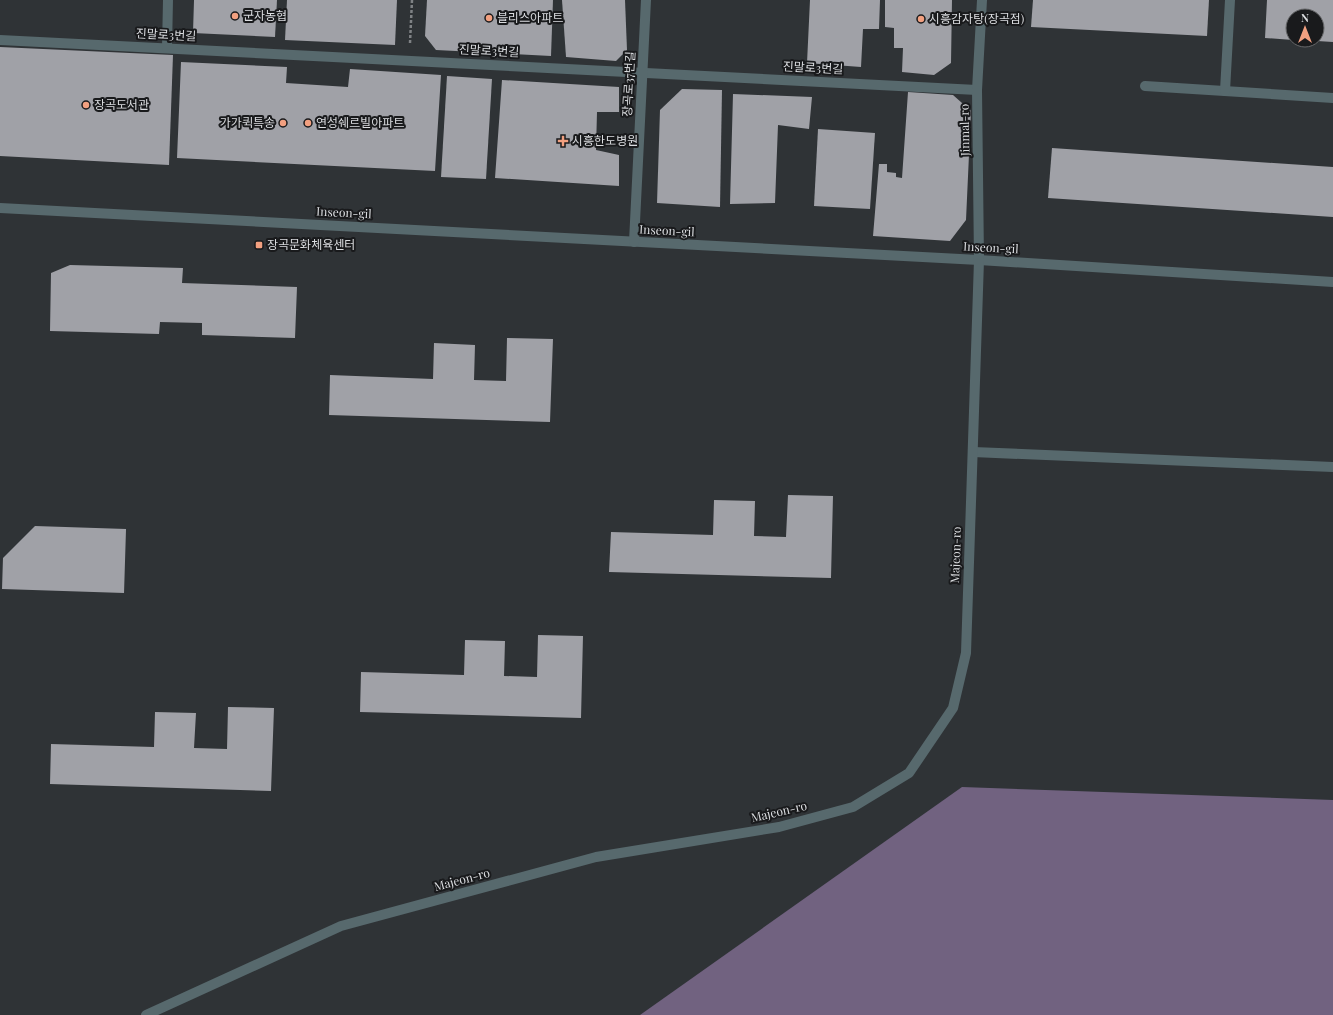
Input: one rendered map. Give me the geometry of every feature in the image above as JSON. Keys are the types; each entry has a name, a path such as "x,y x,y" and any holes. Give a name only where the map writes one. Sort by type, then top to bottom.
{"street":[{"path":"167,48 168,0"},
{"name":"장곡로37번길","path":"634,242 646,0"},
{"name":"Jinmal-ro","path":"979,260 978,90 982,0"},
{"path":"1225,91 1230,0"},
{"name":"진말로3번길","path":"0,40 978,90"},
{"path":"1145,86 1333,98"},
{"name":"Inseon-gil","path":"0,208 979,260 1333,282"},
{"name":"Majeon-ro","path":"146,1015 341,926 596,857 779,827 853,806 909,773 953,708 966,652 979,260"},
{"path":"973,452 1333,466"}],"path":[{"path":"410,60 412,0"}],"shaded area":[{"path":"962,787 1333,800 1333,1015 640,1015"}],"building":[{"name":"군자농협","path":"194,0 277,0 275,37 193,33"},
{"path":"287,0 397,0 395,45 285,40"},
{"name":"블리스아파트","path":"427,0 553,0 551,56 436,50 425,36"},
{"path":"562,0 625,0 627,50 616,61 566,57"},
{"path":"810,0 880,0 879,29 863,29 861,67 807,63"},
{"path":"885,0 952,0 951,63 934,75 902,72 903,48 894,48 894,28 885,27"},
{"path":"1033,0 1209,0 1207,36 1031,27"},
{"path":"1267,0 1333,0 1333,42 1325,42 1325,8 1285,8 1285,39 1265,38"},
{"name":"장곡도서관","path":"0,47 173,55 169,165 0,156"},
{"name":"연성쉐르빌아파트","path":"181,62 287,67 286,83 348,87 350,69 441,75 435,171 177,158"},
{"path":"447,76 492,79 486,179 441,177"},
{"name":"시흥한도병원","path":"502,80 619,87 619,112 597,112 596,150 619,155 619,186 495,178"},
{"path":"682,89 722,90 720,207 657,203 660,110"},
{"path":"908,92 953,95 971,111 966,220 950,241 873,236 879,164 887,164 887,172 896,173 896,177 902,178"},
{"path":"733,94 812,97 809,129 778,125 775,203 730,204"},
{"path":"818,129 875,133 870,209 814,206"},
{"path":"1052,148 1333,167 1333,217 1048,198"},
{"path":"70,265 183,268 182,283 297,287 295,338 202,335 202,323 160,322 159,334 50,331 51,273"},
{"path":"507,338 553,339 550,422 329,415 330,375 433,379 434,343 475,345 474,380 506,381"},
{"path":"788,495 833,496 831,578 609,572 611,532 713,535 714,500 755,501 754,536 786,537"},
{"path":"35,526 126,529 124,593 2,589 3,558"},
{"path":"538,635 583,636 581,718 360,712 361,672 464,675 465,640 505,641 504,676 537,677"},
{"path":"228,707 274,708 271,791 50,784 51,744 154,747 155,712 196,713 194,748 227,749"}],"place":[{"name":"군자농협","path":"235,16"},
{"name":"블리스아파트","path":"489,18"},
{"name":"시흥감자탕(장곡점)","path":"921,19"},
{"name":"장곡도서관","path":"86,105"},
{"name":"가가퀵특송","path":"283,123"},
{"name":"연성쉐르빌아파트","path":"308,123"},
{"name":"시흥한도병원","path":"563,141"},
{"name":"장곡문화체육센터","path":"259,245"}]}
